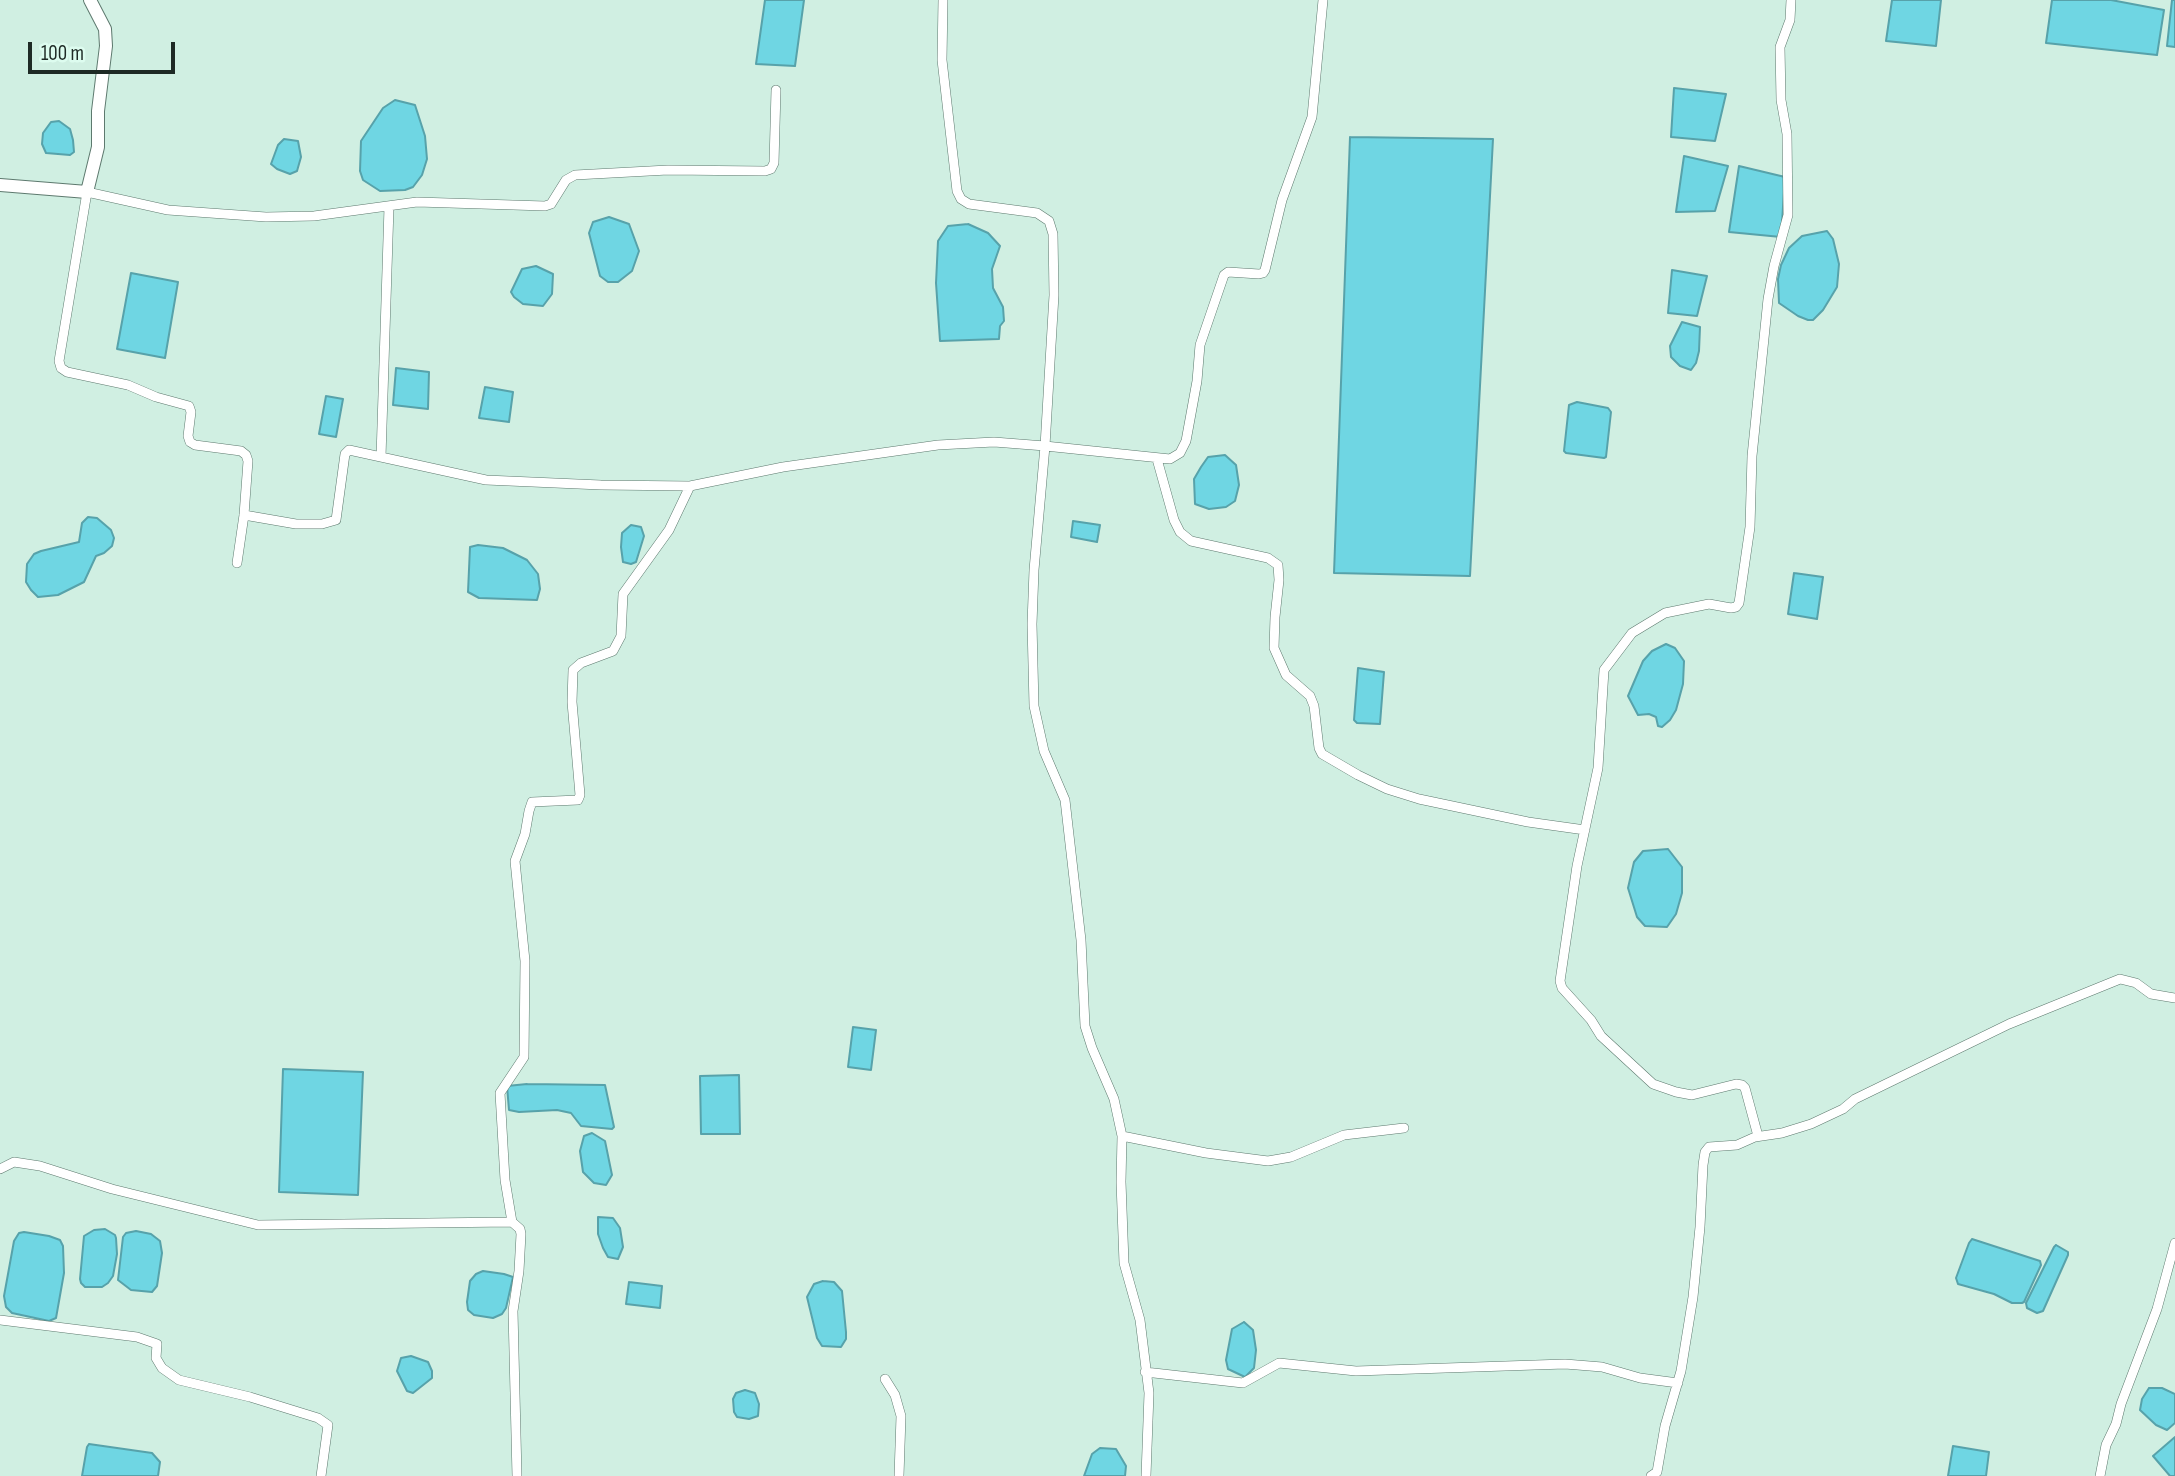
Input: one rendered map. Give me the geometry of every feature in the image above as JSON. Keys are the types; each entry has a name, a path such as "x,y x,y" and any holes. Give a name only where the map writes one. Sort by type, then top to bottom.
{"main road":[{"path":"0,185 88,192 98,147 98,111 106,46 105,29 90,0"}],"street":[{"path":"943,0 942,60 957,191 961,200 970,204 1037,213 1049,221 1053,234 1054,295 1034,570 1034,706 1044,751 1065,800 1081,940 1085,1026 1114,1099 1122,1136 1124,1263 1140,1320 1149,1393 1146,1476"},
{"path":"244,515 296,524 336,520 345,454 355,449 486,480 601,485 690,486 783,467 938,445 994,442 1170,459 1180,453 1186,441 1197,381 1200,345 1224,275 1228,272 1259,274 1265,270 1282,200 1312,117 1323,0"},
{"path":"1758,1136 1742,1085 1736,1084 1692,1095 1653,1084 1601,1036 1591,1020 1562,988 1560,975 1598,768 1604,670 1632,633 1665,613 1709,604 1731,608 1738,603 1750,527 1752,456 1762,344 1774,266 1788,215 1787,134 1781,100 1780,47 1790,20 1791,0"},
{"path":"236,563 244,515 248,461 246,455 241,451 190,442 189,406 128,386 67,372 61,368 59,361 88,192 168,209 266,217 314,216 417,202 545,206 551,204 566,180 575,175 668,170 771,169 774,163 776,90"},
{"path":"381,457 389,207"},
{"path":"1157,459 1174,520 1180,532 1191,541 1268,558 1278,565 1275,648 1286,675 1310,696 1322,754 1387,789 1419,799 1585,830"},
{"path":"517,1476 513,1311 521,1234 520,1229 512,1222 502,1150 500,1093 524,1057 525,961 515,861 526,834 528,811 532,802 578,800 580,795 572,702 573,670 581,663 613,651 621,636 623,594 669,530 690,486"},
{"path":"1651,1476 1657,1472 1665,1426 1678,1383 1693,1297 1705,1152 1709,1147 1737,1145 1758,1136 1782,1133 1811,1124 1843,1109 1854,1099 2009,1024 2120,979 2136,983 2151,994 2175,998"},
{"path":"1122,1136 1206,1153 1268,1161 1291,1157 1344,1135 1404,1128"},
{"path":"0,1169 14,1162 40,1166 112,1189 258,1225 512,1222"},
{"path":"2100,1476 2106,1445 2157,1309 2175,1243"},
{"path":"0,1320 137,1337 157,1344 156,1357 162,1368 179,1380 250,1397 318,1418 327,1425 321,1476"},
{"path":"1145,1372 1243,1383 1279,1363 1356,1371 1566,1364 1602,1367 1640,1378 1678,1383"},
{"path":"885,1379 895,1395 901,1416 899,1476"}],"water":[{"path":"765,0 804,0 795,66 756,64"},
{"path":"1892,0 1941,0 1936,46 1886,41"},
{"path":"2052,0 2111,0 2164,10 2157,55 2046,43"},
{"path":"2172,0 2175,0 2175,47 2167,46"},
{"path":"1674,88 1726,94 1715,141 1671,137"},
{"path":"395,100 415,105 425,136 427,159 422,175 413,187 380,191 363,180 360,171 361,141 383,108"},
{"path":"59,121 70,129 74,152 70,155 46,153 42,144 43,133 51,122"},
{"path":"1350,137 1493,139 1470,576 1334,573"},
{"path":"284,139 298,141 301,157 297,171 290,174 271,164 278,145"},
{"path":"1684,156 1728,166 1715,211 1676,212"},
{"path":"1739,166 1785,177 1781,237 1729,232"},
{"path":"609,217 629,224 639,251 632,271 618,282 608,282 600,276 589,233 593,222"},
{"path":"968,224 988,233 1000,246 992,269 993,288 1003,307 1004,321 1000,326 999,339 940,341 936,283 938,241 948,226"},
{"path":"1827,231 1833,239 1839,264 1837,287 1823,310 1813,320 1808,320 1779,303 1778,279 1789,248 1802,236"},
{"path":"536,266 553,274 552,294 543,306 523,304 511,292 522,269"},
{"path":"1672,270 1707,276 1697,316 1668,313"},
{"path":"131,273 178,282 165,358 117,349"},
{"path":"1682,322 1700,327 1699,351 1691,370 1680,366 1671,357 1670,346"},
{"path":"396,368 429,372 428,409 393,405"},
{"path":"485,387 513,392 509,422 479,418"},
{"path":"326,396 343,399 336,437 319,434"},
{"path":"1577,402 1608,408 1611,412 1606,457 1564,451 1569,405"},
{"path":"1225,455 1236,465 1239,485 1235,501 1226,507 1209,509 1195,504 1194,479 1201,467 1208,457"},
{"path":"88,517 97,518 111,530 114,538 112,546 96,556 84,582 58,595 38,597 26,582 27,564 34,554 41,551 79,542 82,523"},
{"path":"1073,521 1100,525 1097,542 1071,537"},
{"path":"631,525 641,527 644,536 636,562 631,564 623,562 621,547 622,533"},
{"path":"478,545 503,548 527,560 538,574 540,589 537,600 479,598 468,592 470,547"},
{"path":"1794,573 1823,577 1817,619 1788,614"},
{"path":"1666,644 1675,648 1684,661 1683,684 1676,710 1662,727 1658,726 1656,717 1649,714 1638,715 1628,696 1643,661 1652,651"},
{"path":"1358,668 1384,672 1380,724 1357,723 1354,720"},
{"path":"1668,849 1682,867 1682,893 1676,914 1667,927 1645,926 1637,917 1628,888 1634,862 1643,851"},
{"path":"853,1027 876,1030 871,1070 848,1067"},
{"path":"283,1069 363,1072 358,1195 279,1192"},
{"path":"739,1075 740,1134 701,1134 700,1076"},
{"path":"605,1085 614,1127 581,1126 571,1113 557,1110 509,1110 507,1086"},
{"path":"592,1133 605,1141 612,1175 606,1185 594,1183 583,1172 580,1151 584,1136"},
{"path":"598,1217 613,1218 620,1228 623,1247 618,1259 608,1257 603,1248 598,1234"},
{"path":"105,1229 116,1238 117,1254 113,1276 102,1287 85,1287 80,1279 84,1236 94,1230"},
{"path":"136,1231 151,1234 160,1241 162,1253 157,1286 152,1292 131,1290 118,1280 123,1237 126,1233"},
{"path":"19,1233 49,1236 60,1240 63,1246 64,1273 56,1318 49,1321 12,1313 6,1307 4,1296 14,1241"},
{"path":"1972,1239 2040,1261 2041,1265 2024,1302 2012,1303 1994,1294 1958,1284 1956,1278"},
{"path":"2056,1245 2068,1252 2068,1255 2043,1311 2037,1313 2027,1308 2026,1303"},
{"path":"483,1271 513,1277 506,1308 502,1314 493,1318 474,1315 468,1310 470,1281"},
{"path":"629,1282 662,1286 660,1308 626,1304"},
{"path":"834,1282 842,1291 846,1339 841,1347 822,1346 817,1338 807,1297 814,1284"},
{"path":"1244,1322 1253,1330 1256,1350 1254,1368 1245,1377 1228,1369 1226,1360 1232,1329"},
{"path":"411,1356 428,1362 432,1371 432,1378 413,1393 407,1391 397,1371 401,1358"},
{"path":"2149,1388 2162,1388 2175,1394 2175,1423 2167,1430 2156,1425 2140,1410 2142,1399"},
{"path":"745,1390 755,1393 759,1404 758,1416 749,1419 737,1417 734,1412 733,1399 736,1393"},
{"path":"2175,1437 2175,1476 2170,1476 2153,1456"},
{"path":"89,1444 152,1453 160,1462 158,1476 82,1476"},
{"path":"1953,1446 1989,1452 1986,1476 1948,1476"},
{"path":"1100,1448 1116,1449 1126,1466 1125,1476 1084,1476 1092,1454"}]}
